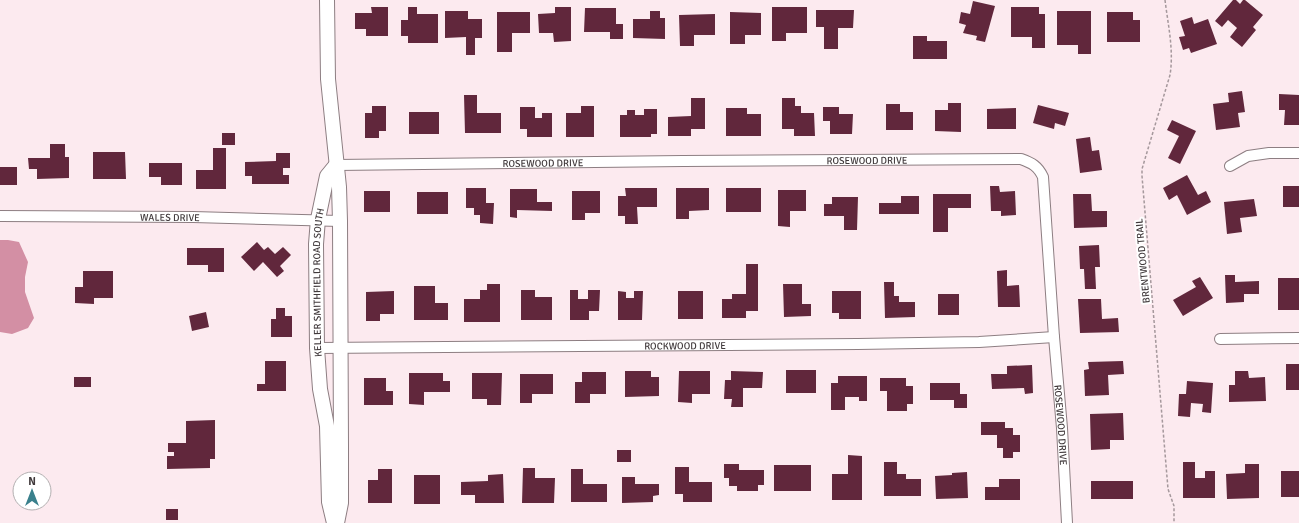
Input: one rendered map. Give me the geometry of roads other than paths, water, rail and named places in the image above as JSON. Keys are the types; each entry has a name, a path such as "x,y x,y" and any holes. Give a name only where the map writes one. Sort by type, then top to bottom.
{"main road":[{"name":"KELLER SMITHFIELD ROAD SOUTH","path":"327,0 328,79 339,188 340,221 341,503 337,523"},
{"name":"KELLER SMITHFIELD ROAD SOUTH","path":"334,523 329,502 327,426 320,389 317,348 316,244 318,219 327,176 336,165"}],"street":[{"path":"1230,166 1248,156 1269,153 1299,154"},
{"name":"ROSEWOOD DRIVE","path":"336,165 1021,159 1032,163 1039,168 1043,177 1062,428 1067,523"},
{"name":"WALES DRIVE","path":"0,216 193,217 318,219 340,221"},
{"name":"ROCKWOOD DRIVE","path":"317,348 858,344 979,342 1054,337"},
{"path":"1220,339 1299,338"}]}
